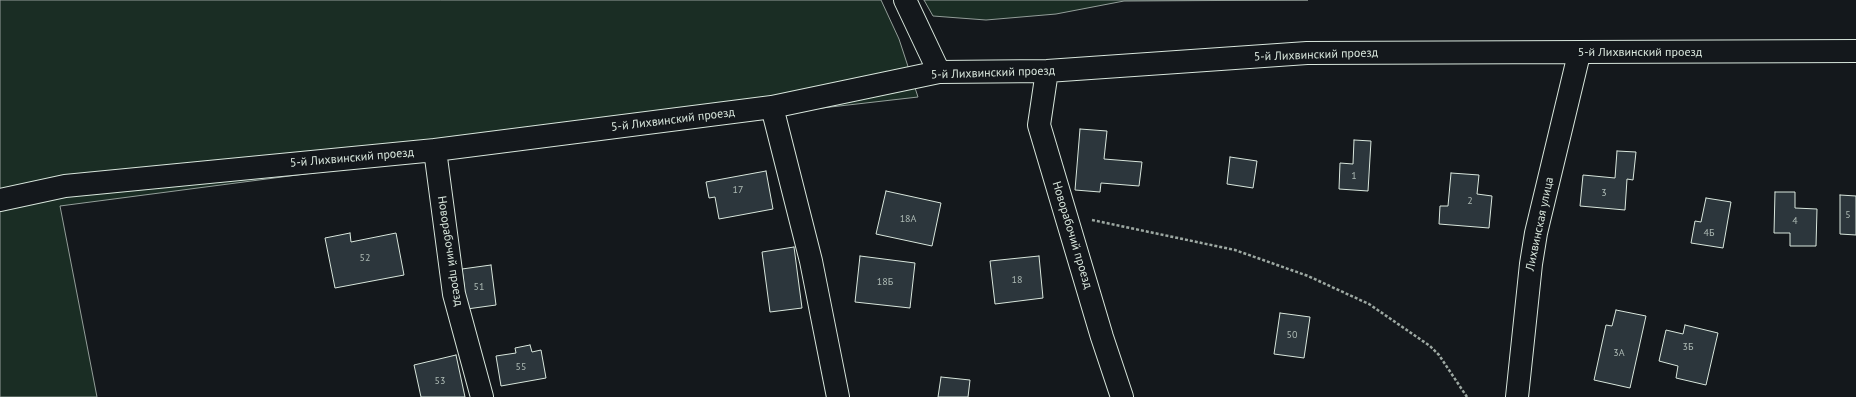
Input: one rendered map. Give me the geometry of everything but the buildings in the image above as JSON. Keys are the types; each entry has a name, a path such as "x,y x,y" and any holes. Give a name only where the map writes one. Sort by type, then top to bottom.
{"street":[{"path":"905,0 939,72"},
{"name":"5-й Лихвинский проезд","path":"0,200 65,186 435,150 772,107 939,72 1047,71 1306,53 1580,54 1856,51"},
{"name":"Лихвинская улица","path":"1517,397 1530,271 1536,232 1580,54"},
{"name":"Новорабочий проезд","path":"1047,71 1039,125 1102,336 1122,397"},
{"path":"772,107 812,261 838,397"},
{"name":"Новорабочий проезд","path":"435,150 454,294 482,397"}],"path":[{"path":"1066,214 1235,250 1308,276 1375,307 1419,337 1439,355 1467,397"}],"green space":[{"path":"0,0 881,0 899,39 918,97 726,119 60,206 97,397 0,397"},
{"path":"924,0 1308,0 1124,1 1056,14 986,20 933,16"}]}
